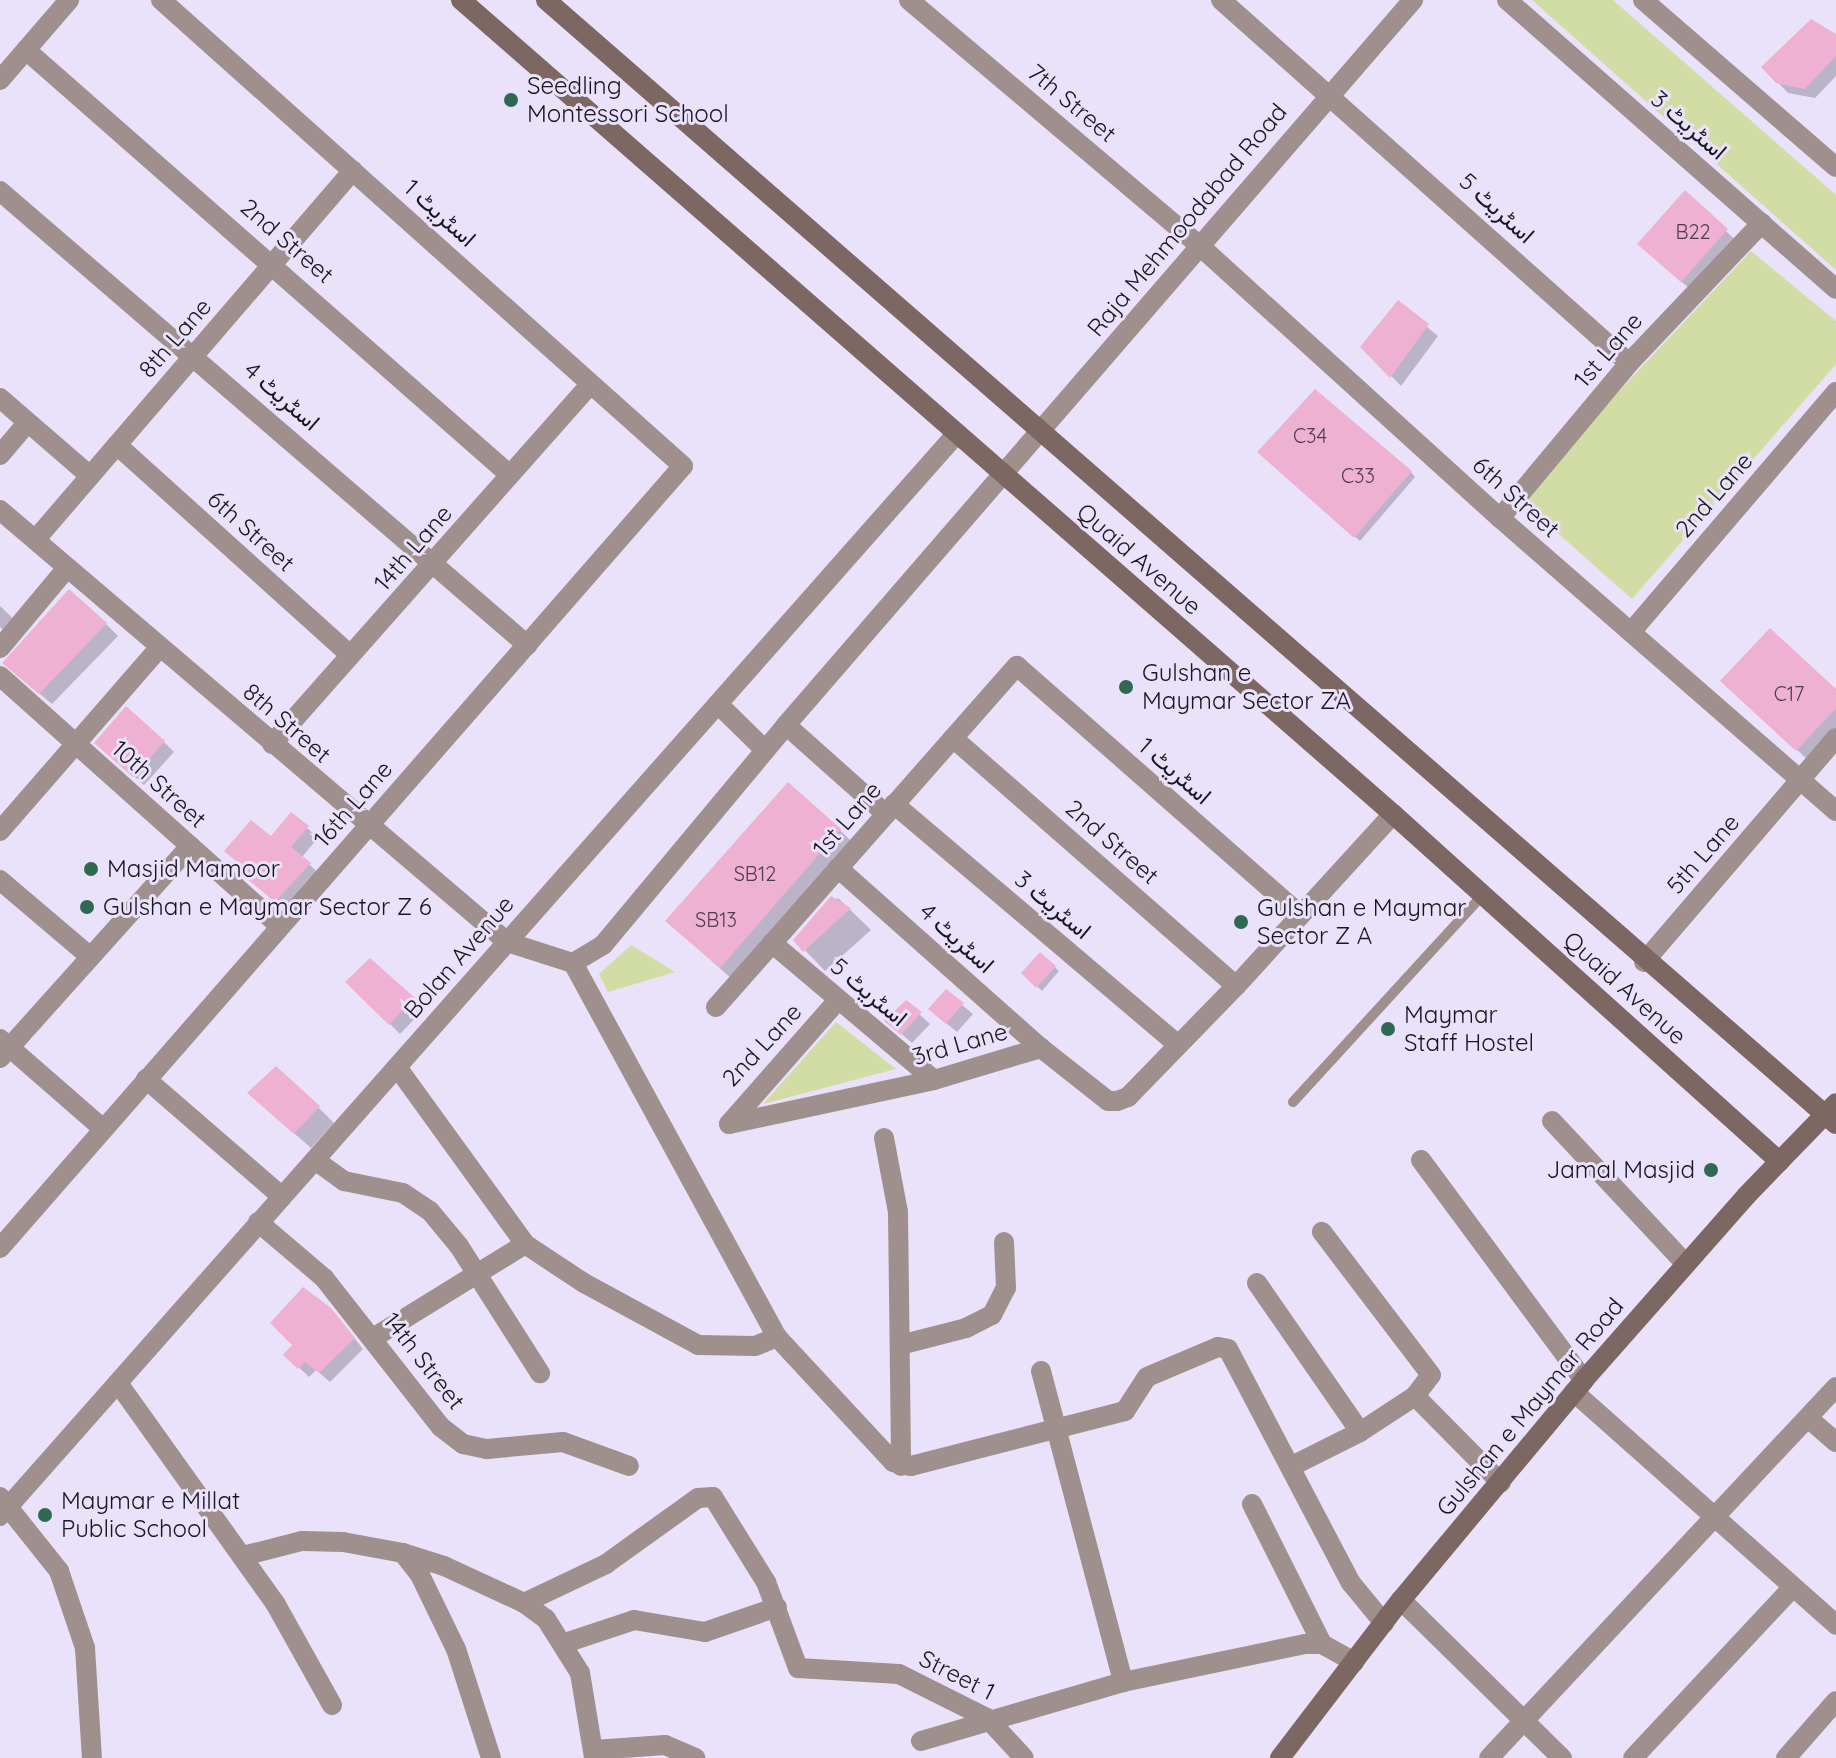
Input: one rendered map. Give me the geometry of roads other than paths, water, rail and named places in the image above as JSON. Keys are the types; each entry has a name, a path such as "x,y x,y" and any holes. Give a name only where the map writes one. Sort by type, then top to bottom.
{"main road":[{"name":"Quaid Avenue","path":"461,0 1393,814 1780,1162"},
{"name":"Quaid Avenue","path":"546,0 1644,962 1833,1114"},
{"name":"Gulshan e Maymar Road","path":"1280,1758 1401,1600 1579,1386 1780,1162 1833,1114"}],"street":[{"path":"0,80 69,0"},
{"name":"اسٹریٹ 1","path":"161,0 683,466"},
{"name":"7th Street","path":"909,0 1201,247"},
{"path":"1221,0 1329,92"},
{"name":"Raja Mehmoodabad Road","path":"1001,474 1201,247 1329,92 1413,0"},
{"name":"اسٹریٹ 3","path":"1507,0 1836,289"},
{"path":"1643,0 1836,167"},
{"name":"2nd Street","path":"26,50 273,263 510,475"},
{"name":"اسٹریٹ 5","path":"1329,92 1629,363"},
{"name":"8th Lane","path":"36,539 353,170"},
{"name":"اسٹریٹ 4","path":"0,191 436,563 527,645"},
{"name":"1st Lane","path":"1500,518 1629,363 1762,223"},
{"name":"6th Street","path":"1201,247 1500,518 1801,781"},
{"name":"14th Lane","path":"272,744 436,563 590,384"},
{"name":"2nd Lane","path":"1631,632 1836,392"},
{"path":"0,398 90,476"},
{"path":"0,455 27,423"},
{"name":"Bolan Avenue","path":"3,1506 118,1383 957,433"},
{"name":"6th Street","path":"117,445 350,655"},
{"name":"16th Lane","path":"0,1248 683,466"},
{"path":"573,963 603,945 1001,474"},
{"name":"8th Street","path":"0,510 368,827 507,942"},
{"path":"0,648 67,568"},
{"path":"0,831 160,647"},
{"name":"اسٹریٹ 1","path":"1017,666 1300,915"},
{"name":"1st Lane","path":"716,1007 1017,666"},
{"name":"10th Street","path":"0,676 280,926"},
{"path":"718,704 765,750"},
{"name":"اسٹریٹ 3","path":"786,725 1178,1045"},
{"name":"2nd Street","path":"953,738 1236,986"},
{"path":"1836,738 1801,781 1836,811"},
{"name":"5th Lane","path":"1644,962 1801,781"},
{"name":"3rd Lane","path":"731,1125 934,1080 1041,1048 1108,1101 1128,1097 1236,986 1393,814"},
{"path":"103,1129 3,1048 190,846"},
{"name":"اسٹریٹ 4","path":"838,868 1041,1048"},
{"path":"0,880 88,955"},
{"path":"507,942 573,963 777,1337 901,1466"},
{"name":"اسٹریٹ 5","path":"772,943 934,1080"},
{"name":"2nd Lane","path":"731,1125 729,1120 838,1000"},
{"path":"397,1067 525,1244 584,1283 698,1345 755,1346 777,1337"},
{"path":"146,1079 282,1197"},
{"path":"1552,1121 1686,1264"},
{"path":"884,1138 898,1212 901,1466"},
{"path":"315,1160 344,1181 403,1193 419,1202 451,1234 540,1373"},
{"path":"1421,1160 1579,1386 1715,1520 1836,1625"},
{"name":"14th Street","path":"258,1222 324,1278 441,1427 463,1444 487,1449 563,1442 629,1466"},
{"path":"1292,1466 1360,1432 1415,1396 1431,1371 1322,1232"},
{"path":"900,1345 966,1328 992,1315 1006,1288 1004,1242"},
{"path":"373,1338 525,1244"},
{"path":"1257,1283 1360,1432"},
{"path":"901,1466 1125,1411 1147,1377 1218,1347 1228,1349 1351,1583 1384,1623"},
{"path":"1041,1371 1123,1682"},
{"path":"118,1383 243,1556 332,1705"},
{"path":"1489,1758 1715,1520 1836,1387"},
{"path":"1415,1396 1501,1483"},
{"path":"1808,1418 1836,1442"},
{"path":"524,1603 606,1564 706,1496 713,1497 742,1537 777,1607 705,1632 634,1620 565,1643"},
{"path":"1252,1504 1322,1644 1354,1662"},
{"path":"3,1506 59,1571 85,1648 92,1758"},
{"path":"243,1556 302,1541 343,1542 403,1553 444,1566 524,1603 565,1643 580,1673 594,1754 665,1745 695,1758"},
{"path":"403,1553 420,1575 456,1649 491,1758"},
{"path":"1633,1758 1793,1587"},
{"path":"1401,1600 1562,1758"},
{"name":"Street 1","path":"777,1607 801,1669 899,1674 987,1718 1024,1758"},
{"path":"921,1741 987,1718 1123,1682 1322,1644"},
{"path":"1786,1758 1836,1701"}],"lane":[{"path":"1293,1102 1483,895"}],"place":[{"name":"Seedling Montessori School","path":"511,100"},
{"name":"Gulshan e Maymar Sector ZA","path":"1126,687"},
{"name":"Masjid Mamoor","path":"91,869"},
{"name":"Gulshan e Maymar Sector Z 6","path":"87,907"},
{"name":"Gulshan e Maymar Sector Z A","path":"1241,922"},
{"name":"Maymar Staff Hostel","path":"1388,1029"},
{"name":"Jamal Masjid","path":"1711,1170"},
{"name":"Maymar e Millat Public School","path":"45,1515"}]}
